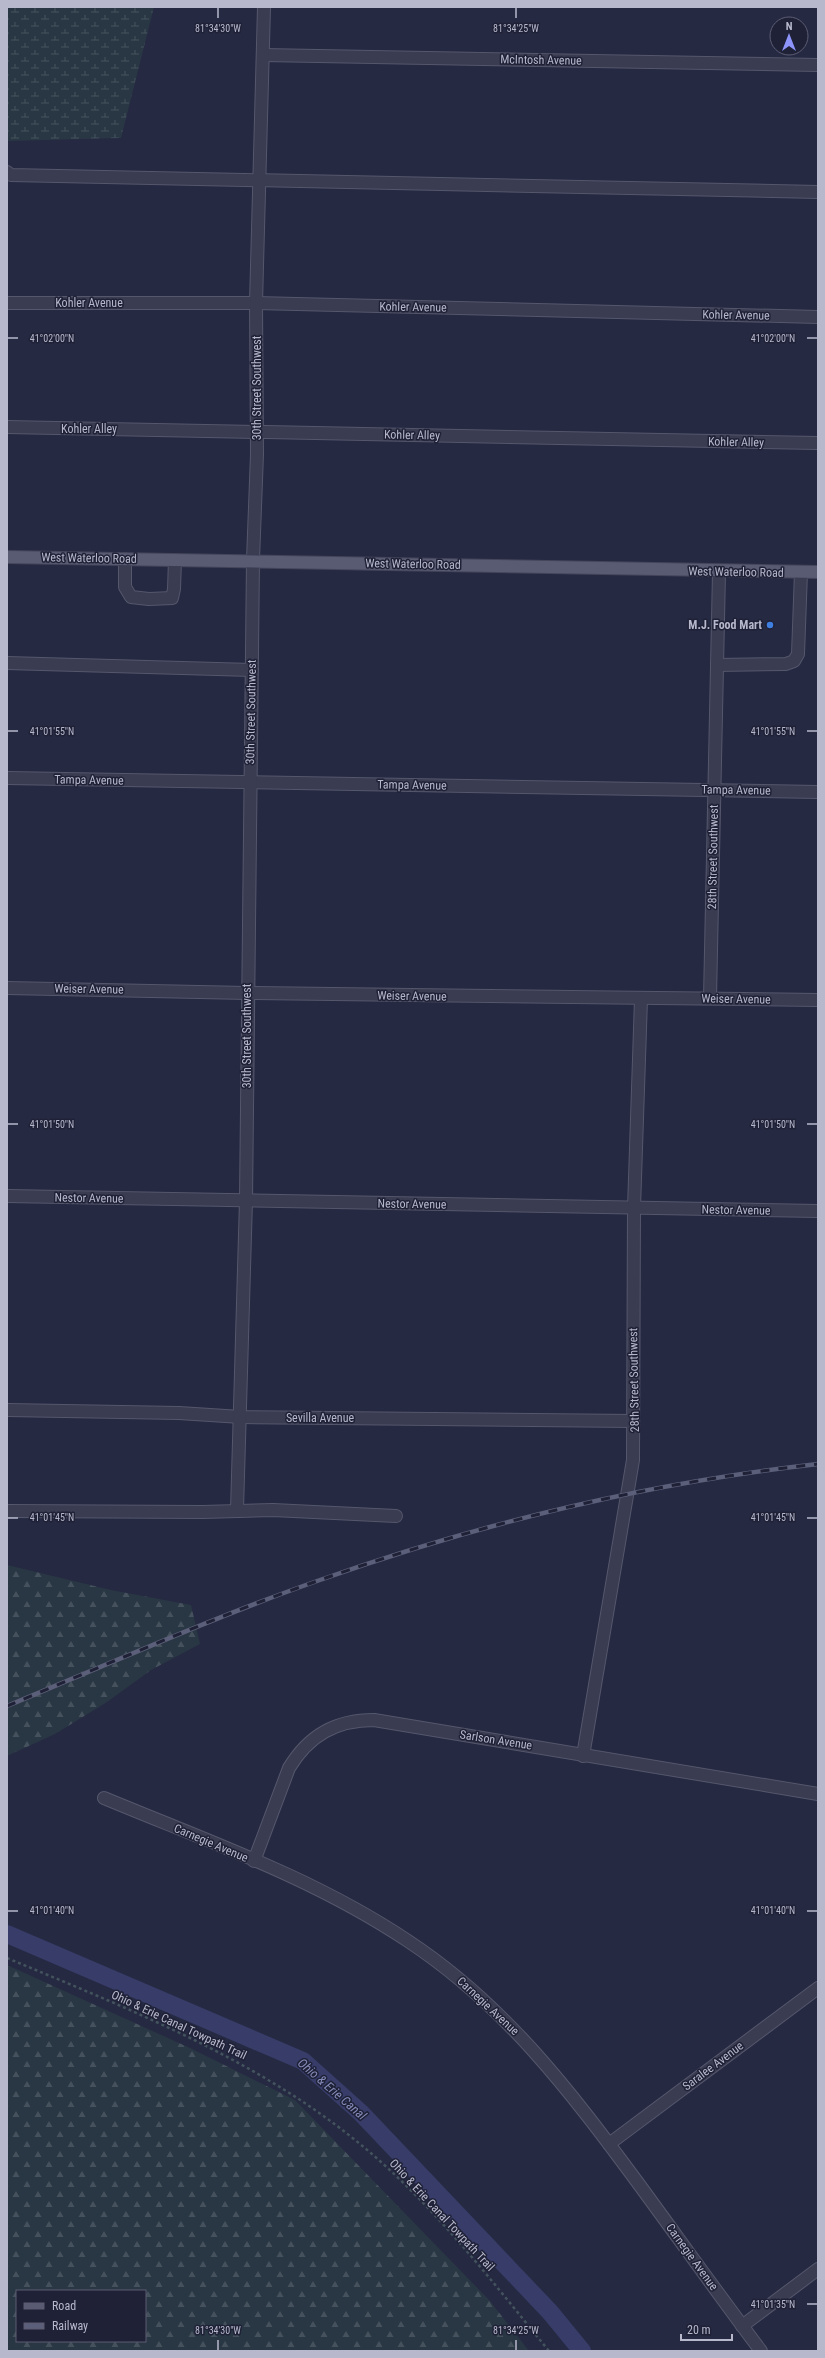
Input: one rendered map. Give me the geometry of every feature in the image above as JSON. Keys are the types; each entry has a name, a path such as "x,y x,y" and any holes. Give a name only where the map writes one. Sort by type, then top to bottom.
{"main road":[{"name":"West Waterloo Road","path":"7,557 253,560 719,572 818,572"}],"street":[{"name":"30th Street Southwest","path":"237,1510 241,1417 246,1200 247,993 253,560 257,432 256,302 264,7"},
{"name":"McIntosh Avenue","path":"263,55 818,64"},
{"path":"7,172 11,175 259,179 818,192"},
{"name":"Kohler Avenue","path":"7,303 256,302 818,317"},
{"name":"Kohler Alley","path":"7,427 818,443"},
{"path":"125,559 125,587 131,597 149,600 172,598 174,589 174,560"},
{"name":"28th Street Southwest","path":"710,998 719,572"},
{"path":"717,665 786,664 794,661 798,654 801,572"},
{"path":"7,663 252,670"},
{"name":"Tampa Avenue","path":"7,778 250,783 715,789 818,792"},
{"name":"Weiser Avenue","path":"7,988 641,999 710,998 818,1000"},
{"name":"28th Street Southwest","path":"583,1756 633,1460 634,1208 641,999"},
{"name":"Nestor Avenue","path":"7,1196 818,1211"},
{"name":"Sevilla Avenue","path":"7,1410 179,1413 241,1417 633,1421"},
{"path":"7,1511 203,1512 237,1510 396,1516"},
{"name":"Sarlson Avenue","path":"254,1861 289,1768 296,1755 317,1735 344,1723 374,1720 818,1794"},
{"name":"Carnegie Avenue","path":"104,1798 320,1888 382,1924 448,1969 475,1992 532,2047 576,2100 761,2351"},
{"name":"Saralee Avenue","path":"609,2144 818,1988"},
{"path":"742,2326 818,2269"}],"path":[{"name":"Ohio & Erie Canal Towpath Trail","path":"7,1958 216,2050 281,2088 328,2119 360,2144 413,2194 505,2297 549,2351"}],"green space":[{"path":"7,7 154,7 121,138 8,141"},
{"path":"7,1565 111,1590 191,1605 200,1644 151,1670 107,1702 55,1734 7,1756"},
{"path":"7,1965 190,2048 295,2100 490,2301 529,2351 7,2351"}],"waterway":[{"name":"Ohio & Erie Canal","path":"7,1934 303,2061 361,2113 550,2312 582,2351"}],"railway":[{"path":"7,1706 280,1594 381,1559 442,1540 503,1523 628,1494 754,1472 818,1464"}],"place":[{"name":"M.J. Food Mart","path":"770,625"}]}
